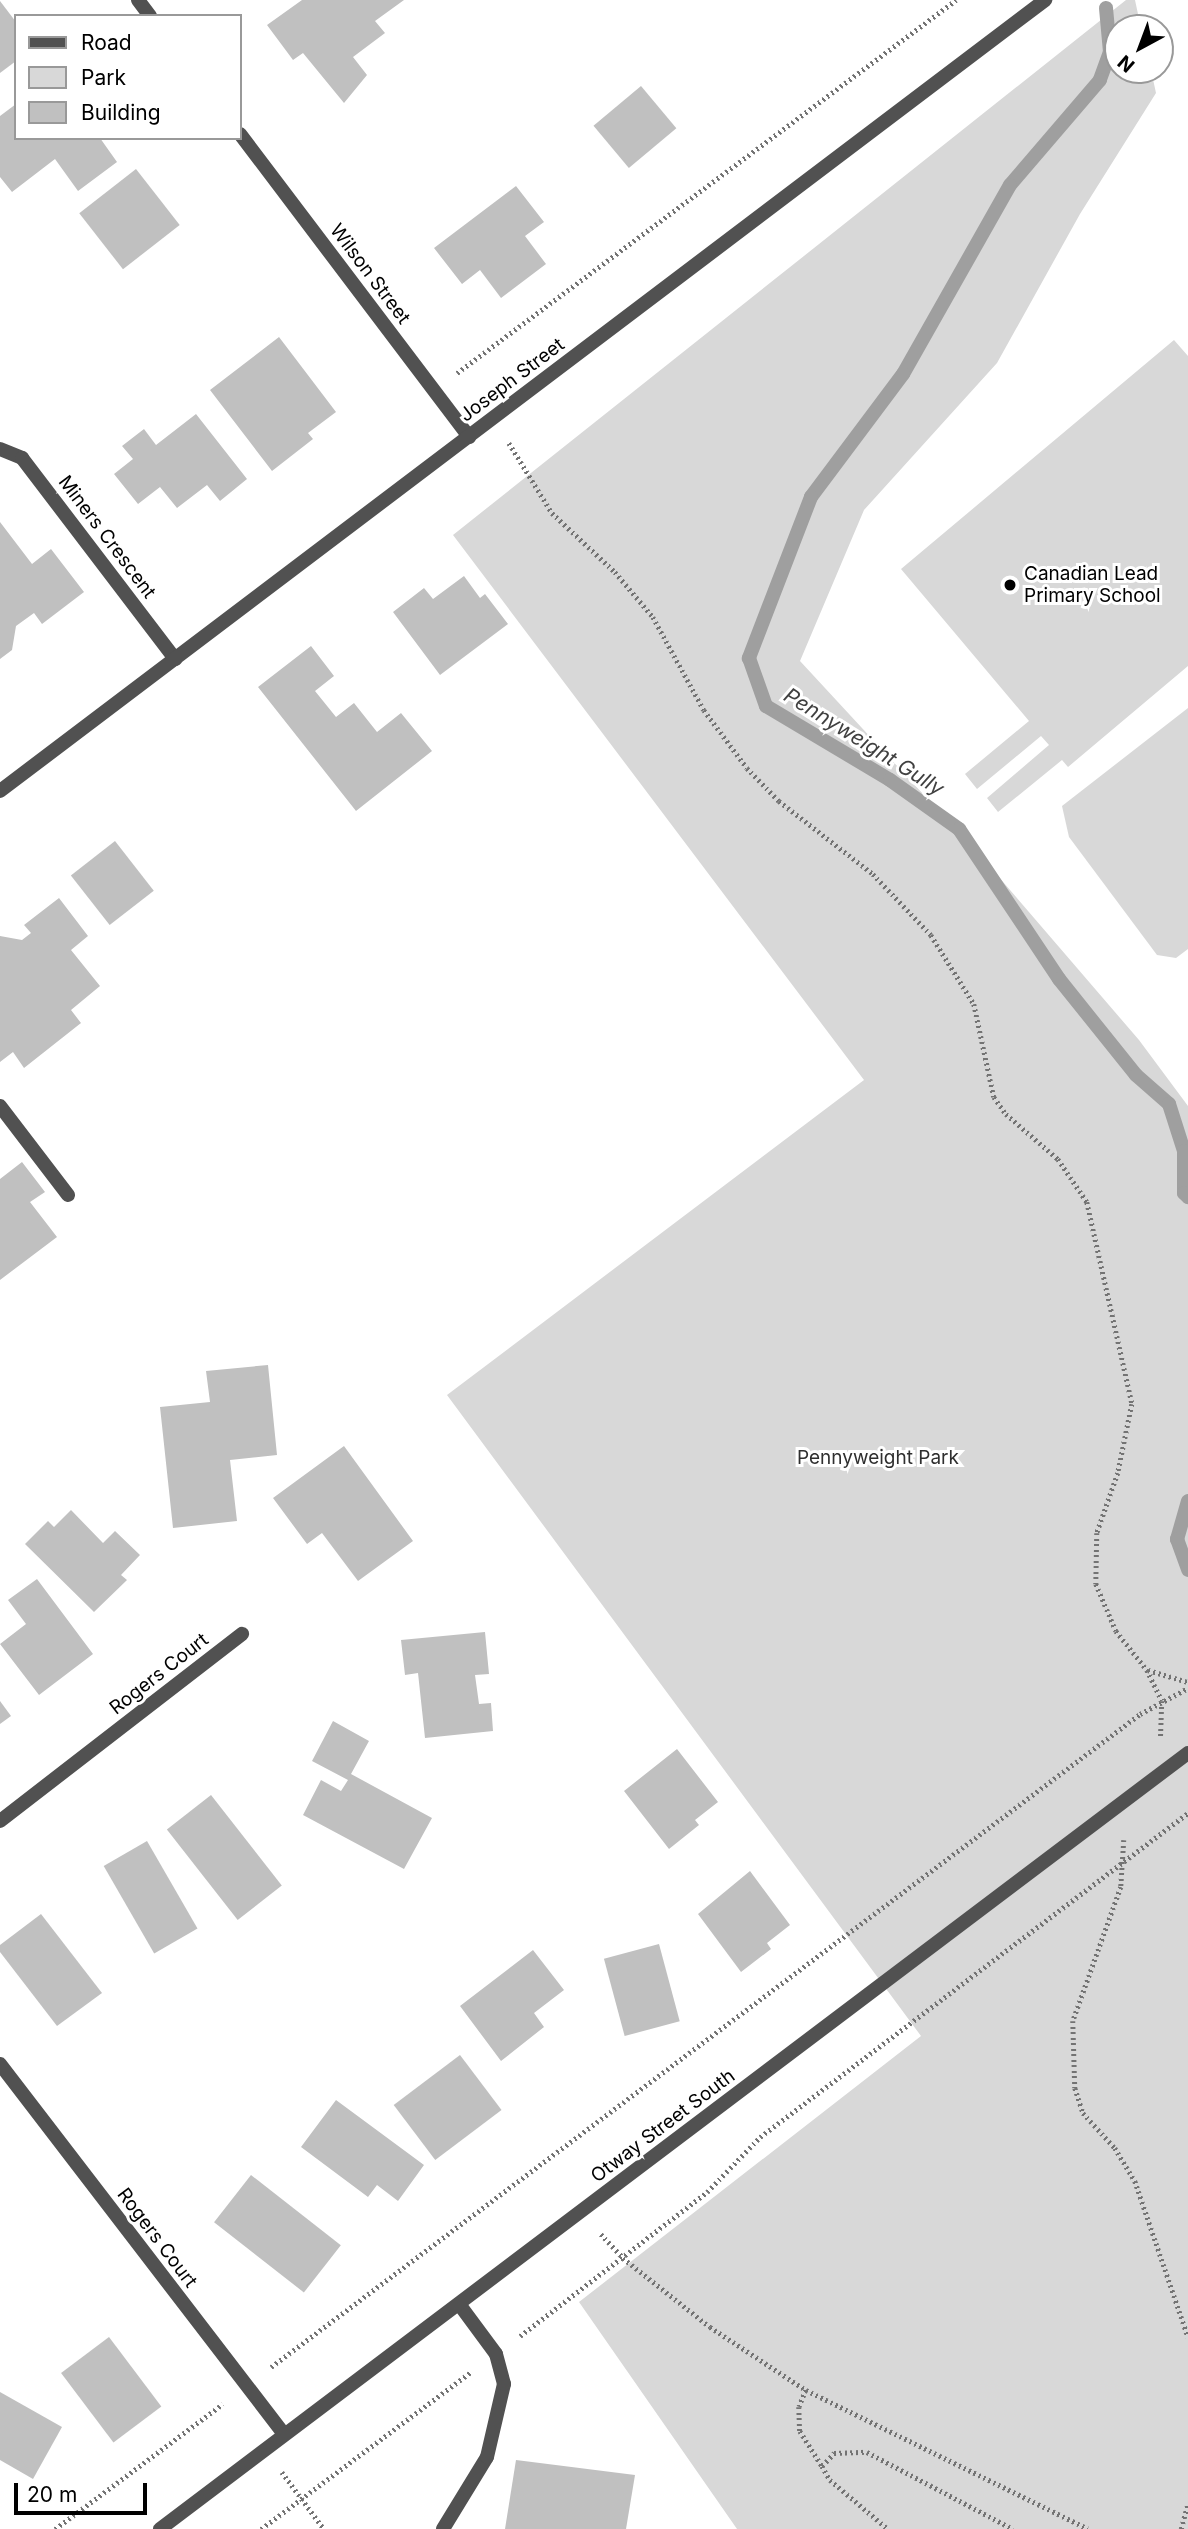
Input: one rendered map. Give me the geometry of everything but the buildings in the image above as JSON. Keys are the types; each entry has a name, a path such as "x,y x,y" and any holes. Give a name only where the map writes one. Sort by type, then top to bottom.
{"street":[{"name":"Joseph Street","path":"0,791 1045,0"},
{"name":"Wilson Street","path":"242,137 469,437"},
{"name":"Miners Crescent","path":"0,449 22,458 175,659"},
{"path":"0,1106 68,1195"},
{"name":"Rogers Court","path":"0,1821 242,1634"},
{"name":"Otway Street South","path":"160,2529 1188,1753"},
{"name":"Rogers Court","path":"0,2064 284,2434"},
{"path":"443,2529 487,2457 505,2384 496,2354 459,2304"}],"path":[{"path":"434,390 956,0"},
{"path":"494,417 551,513 615,572 653,617 709,719 747,768 779,801 873,874 931,935 974,1004 994,1097 1006,1114 1058,1159 1087,1202 1132,1404 1118,1473 1097,1533 1096,1584 1124,1644 1147,1670 1162,1701 1161,1735 1143,1786"},
{"path":"1147,1670 1188,1682"},
{"path":"55,2529 549,2155 1162,1701 1188,1688"},
{"path":"261,2529 623,2258 707,2192 760,2137 1188,1813"},
{"path":"1124,1836 1125,1862 1121,1887 1073,2021 1075,2088 1083,2113 1115,2148 1135,2181 1188,2337"},
{"path":"623,2258 710,2327 806,2390 1088,2529"},
{"path":"806,2390 799,2407 800,2431 830,2480 888,2529"},
{"path":"264,2449 324,2529"},
{"path":"822,2466 834,2454 867,2452 1013,2529"},
{"path":"1181,2529 1188,2503"}],"green space":[{"name":"Pennyweight Park","path":"1126,0 1135,0 1138,14 1108,14"},
{"name":"Pennyweight Park","path":"1104,17 1104,84 1154,84 1156,93 1080,214 997,363 864,510 800,661 985,861 1139,1040 1188,1106 1188,2529 737,2529 579,2302 921,2036 447,1395 864,1080 453,535"},
{"path":"1174,340 1188,356 1188,666 1068,767 1062,760 998,812 987,798 1049,745 1041,736 977,789 965,774 1029,721 901,569"},
{"path":"1188,708 1188,949 1176,958 1157,955 1069,837 1062,806"}],"waterway":[{"name":"Pennyweight Gully","path":"1106,8 1110,52 1100,80 1010,185 903,374 811,497 749,658 766,706 890,780 959,829 1059,979 1136,1075 1169,1104 1184,1151 1184,1193 1188,1197"},
{"name":"Pennyweight Gully","path":"1188,1501 1177,1539 1188,1570"}],"place":[{"name":"Canadian Lead Primary School","path":"1010,585"}]}
